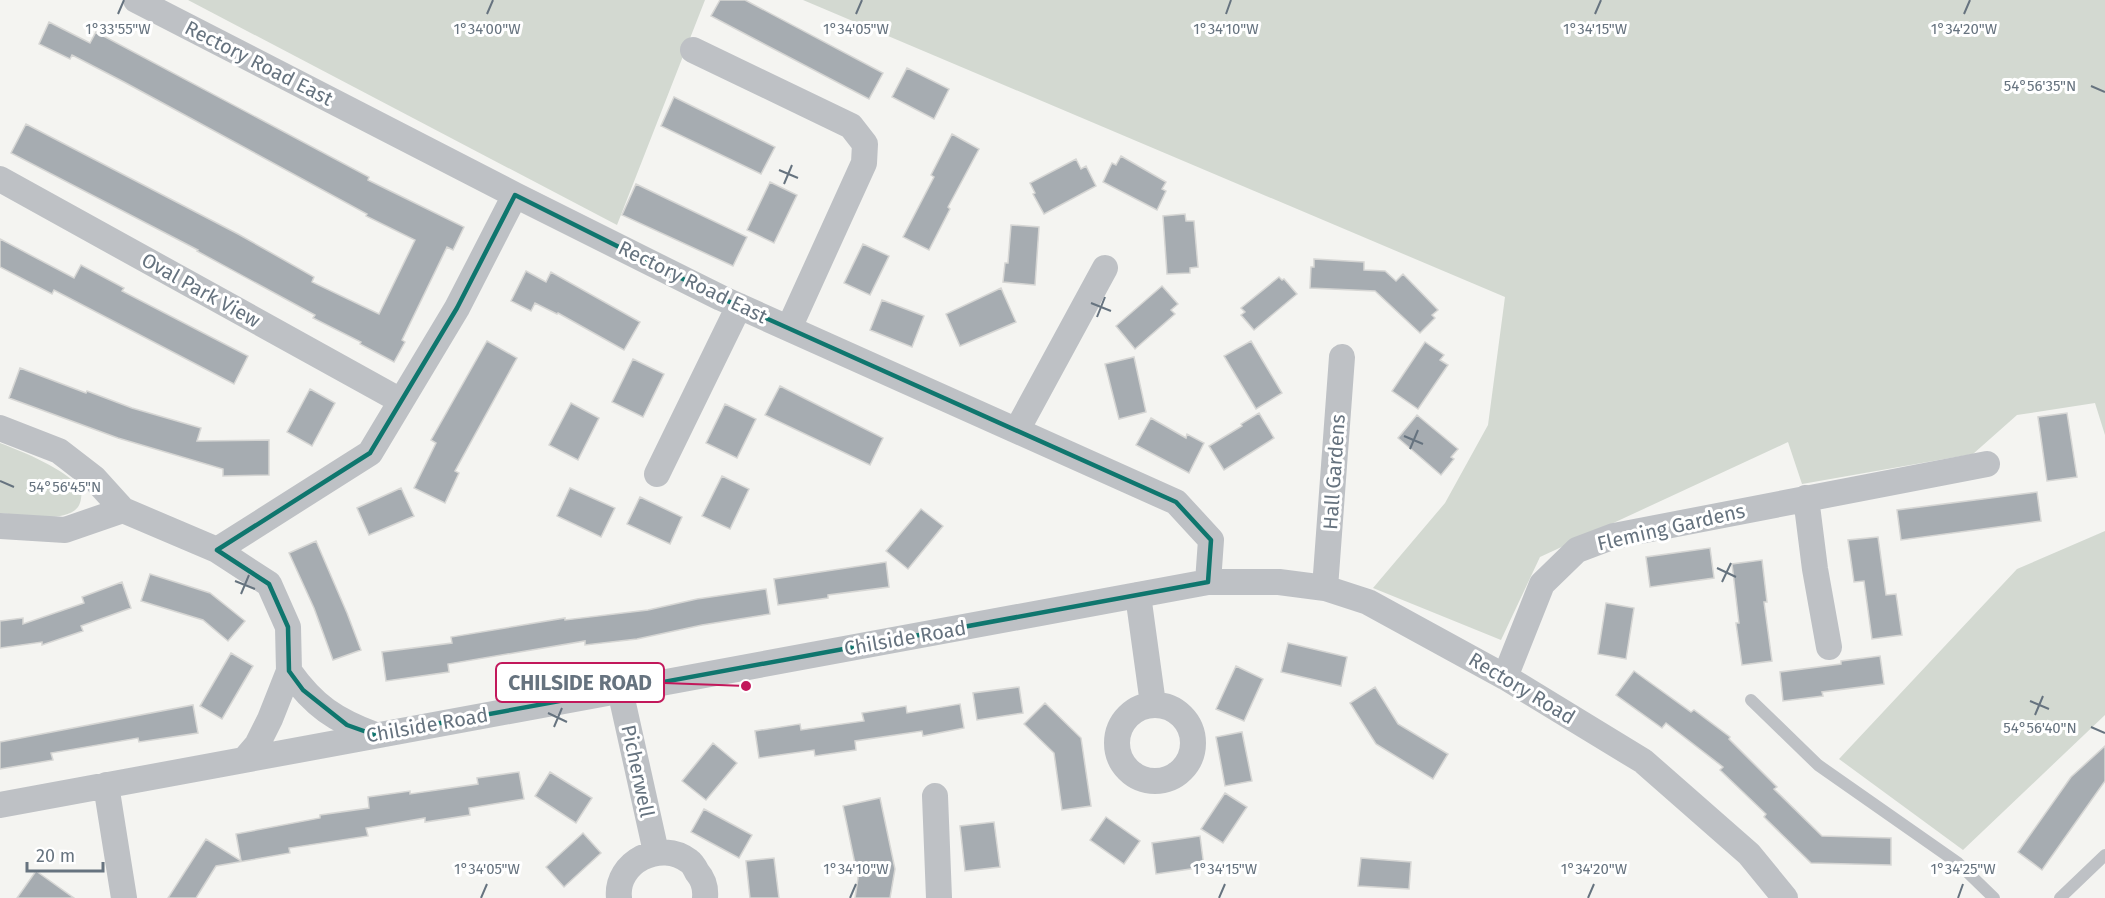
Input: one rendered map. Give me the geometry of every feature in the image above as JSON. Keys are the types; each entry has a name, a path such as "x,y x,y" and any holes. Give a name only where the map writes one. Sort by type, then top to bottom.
{"street":[{"name":"Rectory Road East","path":"136,0 515,195 739,306 1176,502 1211,540 1208,582"},
{"path":"693,50 851,126 865,144 864,163 789,328"},
{"name":"Oval Park View","path":"0,179 401,401"},
{"path":"217,550 370,453 457,308 515,195"},
{"path":"1017,430 1105,268"},
{"path":"657,474 739,306"},
{"name":"Hall Gardens","path":"1325,588 1342,357"},
{"path":"0,428 59,451 94,478 123,510 217,550 269,584 288,627 289,671 270,720 257,745 245,759"},
{"name":"Fleming Gardens","path":"1505,677 1542,584 1577,550 1614,536 1987,464"},
{"path":"1806,498 1815,569 1829,647"},
{"path":"0,526 65,530 123,510"},
{"name":"Rectory Road","path":"1208,582 1279,582 1325,588 1368,602 1505,677 1643,761 1749,855 1785,898"},
{"name":"Chilside Road","path":"0,805 1208,582"},
{"path":"1138,595 1153,704"},
{"path":"289,671 303,690 324,708 347,725 375,735"},
{"name":"Picherwell","path":"620,690 656,852"},
{"path":"106,785 124,898"},
{"path":"935,796 939,898"},
{"path":"619,898 621,879 629,866 641,857 656,852 676,854 689,861 703,879 705,898"}],"lane":[{"path":"1751,699 1818,765 1958,863 1994,898"},
{"path":"2060,898 2105,855"}],"highlighted area":[{"path":"515,195 721,298 1176,502 1211,540 1208,582 375,735 347,725 303,690 289,671 288,627 269,584 217,550 370,453 457,308"}],"shaded area":[{"path":"188,0 705,0 617,225"},
{"path":"803,0 2105,0 2105,435 2095,403 2017,415 1973,454 1802,484 1788,442 1540,557 1501,640 1373,588 1445,503 1488,425 1505,297"},
{"path":"0,443 44,462 74,481 82,489 78,507 72,512 52,517 0,513"},
{"path":"2105,531 2105,715 1963,850 1839,759 2017,569"}],"building":[{"path":"720,0 745,0 883,73 869,99 711,16"},
{"path":"49,22 90,43 96,32 369,177 368,180 464,227 453,250 447,247 402,340 405,342 394,362 360,344 361,342 313,318 315,315 198,250 11,153 26,124 238,234 314,277 312,282 379,314 415,240 366,216 367,214 124,82 72,55 70,59 39,44"},
{"path":"907,68 949,89 934,119 892,97"},
{"path":"674,97 775,147 761,174 661,126"},
{"path":"952,134 979,149 948,207 950,209 929,250 903,237 934,177 931,175"},
{"path":"1121,156 1166,182 1162,189 1166,191 1157,210 1103,182 1112,163 1116,165"},
{"path":"1076,159 1081,169 1086,166 1096,186 1044,214 1030,183"},
{"path":"770,182 797,195 774,243 747,230"},
{"path":"636,184 747,237 733,266 622,215"},
{"path":"1185,214 1186,221 1194,221 1198,267 1190,268 1190,273 1167,274 1163,216"},
{"path":"1011,225 1039,227 1035,285 1003,282 1005,263 1008,263"},
{"path":"0,239 74,278 81,265 124,288 122,291 248,356 234,384 54,290 52,294 0,267"},
{"path":"863,244 889,256 870,295 844,283"},
{"path":"1314,259 1364,262 1364,270 1385,271 1396,281 1403,274 1438,310 1432,315 1435,318 1420,333 1375,291 1310,288 1311,267 1314,267"},
{"path":"526,271 546,282 551,272 640,322 624,350 558,313 535,303 531,311 511,301"},
{"path":"1279,277 1284,279 1297,294 1254,330 1241,315 1245,312 1241,308"},
{"path":"1162,286 1178,304 1171,310 1175,314 1135,349 1116,326"},
{"path":"1001,288 1016,322 960,346 946,314"},
{"path":"882,300 924,316 912,347 870,330"},
{"path":"487,341 517,358 455,471 459,473 445,503 414,488 436,443 431,440"},
{"path":"1251,341 1282,393 1256,409 1224,356"},
{"path":"1425,342 1444,355 1440,360 1448,365 1418,409 1392,391"},
{"path":"1134,357 1146,412 1119,419 1105,364"},
{"path":"633,359 664,374 643,417 612,402"},
{"path":"20,368 86,393 87,391 132,408 201,428 197,441 269,440 269,475 223,476 223,469 118,438 9,398"},
{"path":"780,386 883,438 870,465 765,415"},
{"path":"310,389 335,403 312,446 287,432"},
{"path":"571,403 599,418 578,460 549,445"},
{"path":"725,404 756,419 737,458 706,443"},
{"path":"1259,413 1274,438 1224,470 1209,446"},
{"path":"2067,413 2077,477 2047,481 2038,417"},
{"path":"1417,415 1458,449 1451,457 1454,459 1441,475 1398,438"},
{"path":"1151,418 1186,438 1187,434 1204,443 1189,473 1136,445"},
{"path":"722,476 749,489 730,529 702,516"},
{"path":"401,488 414,516 369,535 357,508"},
{"path":"570,488 615,508 601,537 557,516"},
{"path":"2037,492 2041,521 1901,540 1897,510"},
{"path":"640,497 682,517 670,544 627,524"},
{"path":"921,509 943,526 908,569 886,551"},
{"path":"1878,537 1886,595 1896,594 1902,635 1872,639 1864,581 1854,582 1848,540"},
{"path":"316,541 361,650 333,660 314,608 289,553"},
{"path":"1710,548 1714,578 1650,587 1646,557"},
{"path":"1762,560 1767,602 1764,602 1772,661 1742,665 1736,623 1739,623 1732,564"},
{"path":"886,562 889,587 828,595 828,598 778,605 774,579"},
{"path":"150,574 210,593 245,621 228,641 203,620 141,601"},
{"path":"122,582 131,608 81,626 83,631 42,645 42,642 0,648 0,621 23,618 23,624 84,603 82,597"},
{"path":"766,589 770,614 637,639 585,645 585,641 448,664 449,672 386,681 382,652 452,643 451,637 565,618 565,620 648,610 697,599"},
{"path":"1606,603 1634,608 1626,659 1598,654"},
{"path":"1288,643 1347,657 1341,686 1281,672"},
{"path":"231,653 253,666 222,719 200,706"},
{"path":"1880,656 1884,684 1822,692 1823,696 1783,701 1780,672"},
{"path":"1236,666 1263,679 1244,721 1216,709"},
{"path":"1634,671 1691,712 1694,710 1730,737 1729,739 1777,787 1774,789 1822,836 1891,838 1891,865 1811,863 1764,817 1766,814 1720,770 1723,767 1666,723 1662,728 1616,695"},
{"path":"1019,687 1023,713 977,720 973,693"},
{"path":"1375,687 1398,724 1448,754 1433,779 1376,744 1350,703"},
{"path":"1045,703 1081,738 1091,806 1062,810 1054,753 1024,724"},
{"path":"960,704 964,728 923,736 922,731 855,741 856,750 815,756 814,750 759,758 755,731 800,724 801,730 864,721 862,713 906,706 907,713"},
{"path":"193,705 198,733 139,742 138,738 51,753 53,760 0,769 0,742"},
{"path":"1242,732 1252,781 1225,786 1216,737"},
{"path":"713,743 737,763 706,800 682,781"},
{"path":"2105,746 2105,781 2042,870 2018,852 2071,777"},
{"path":"519,772 524,799 469,808 470,815 425,822 425,818 366,828 368,836 289,848 290,853 216,866 196,898 168,898 206,839 241,861 236,834 320,818 320,815 369,808 368,797 410,791 410,794 478,784 477,778"},
{"path":"550,772 592,798 576,823 535,796"},
{"path":"1225,793 1247,807 1223,843 1201,829"},
{"path":"880,798 895,869 890,898 855,898 858,878 843,806"},
{"path":"704,809 752,835 739,858 691,832"},
{"path":"1106,817 1140,841 1124,864 1090,840"},
{"path":"994,822 1000,867 965,871 960,826"},
{"path":"583,833 601,853 564,887 546,867"},
{"path":"1200,836 1204,867 1156,874 1152,843"},
{"path":"774,858 779,898 750,898 746,861"},
{"path":"1361,858 1411,862 1409,889 1358,886"},
{"path":"36,871 74,898 17,898"}],"place":[{"name":"CHILSIDE ROAD","path":"746,686"}]}
